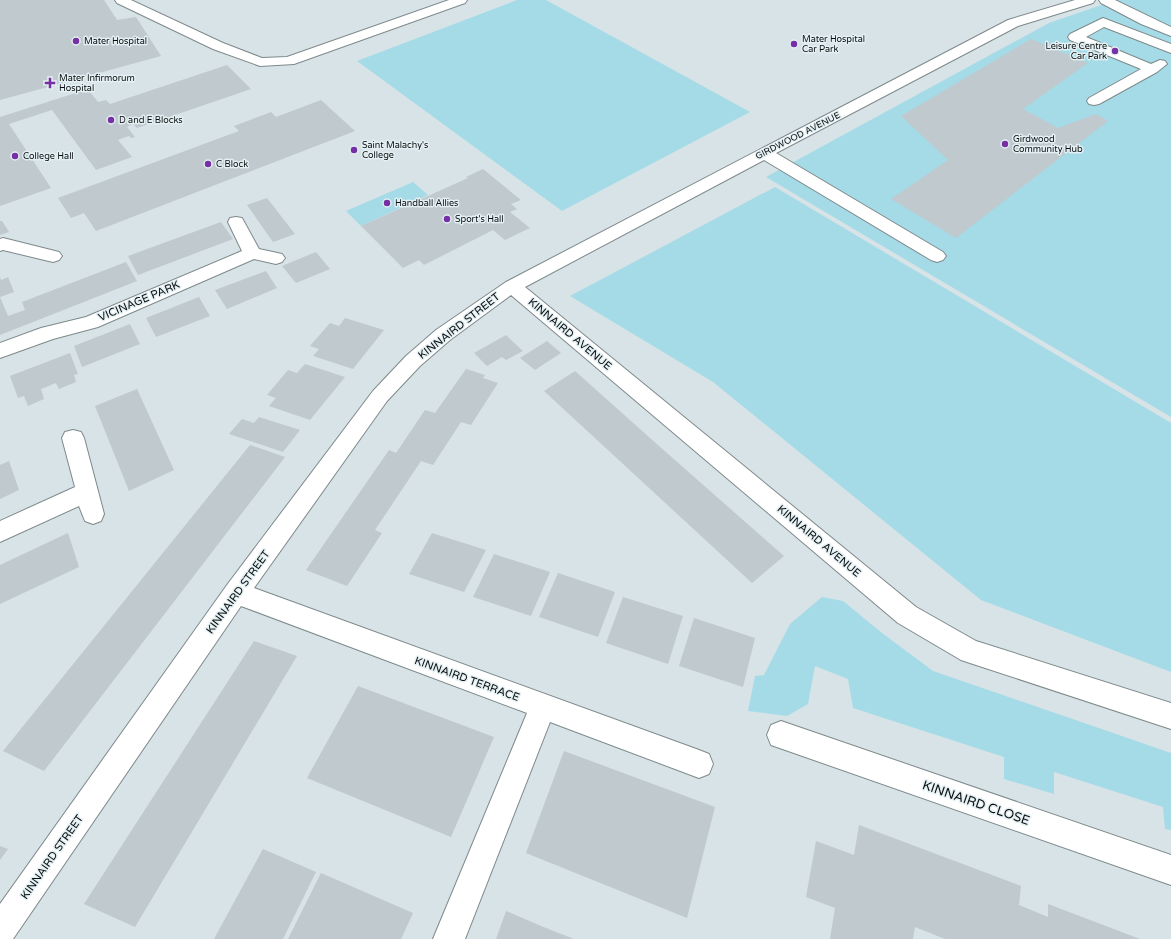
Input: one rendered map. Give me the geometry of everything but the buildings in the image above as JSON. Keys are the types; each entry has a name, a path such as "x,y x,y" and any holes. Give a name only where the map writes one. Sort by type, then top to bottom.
{"street":[{"path":"121,0 218,46 260,62 289,61 461,0"},
{"name":"GIRDWOOD AVENUE","path":"512,286 1013,24 1053,10 1089,0"},
{"path":"1105,0 1171,32"},
{"path":"1152,69 1076,37 1102,22 1171,49"},
{"path":"1094,100 1171,58"},
{"path":"764,153 937,256"},
{"path":"236,222 252,253 276,258"},
{"path":"0,245 3,244 53,256"},
{"name":"VICINAGE PARK","path":"0,350 48,333 92,322 252,253"},
{"name":"KINNAIRD STREET","path":"0,931 236,594 380,396 413,361 443,335 512,286"},
{"name":"KINNAIRD AVENUE","path":"512,286 907,616 970,651 1171,716"},
{"path":"73,438 93,514"},
{"path":"0,532 87,492"},
{"name":"KINNAIRD TERRACE","path":"236,594 699,764"},
{"path":"449,939 543,706"},
{"name":"KINNAIRD CLOSE","path":"781,735 1171,870"}],"shaded area":[{"path":"517,0 546,0 750,112 562,211 357,61"},
{"path":"1116,0 1171,0 1171,417 766,177 1049,23"},
{"name":"Handball Allies","path":"413,182 428,195 361,226 346,211"},
{"path":"775,187 1171,423 1171,672 981,600 713,382 570,296"},
{"path":"822,597 843,601 882,633 933,671 1171,753 1171,830 1165,829 1163,807 1054,772 1054,794 1004,779 1004,757 853,708 848,679 815,666 808,704 787,716 748,711 755,676 764,675 790,624"}],"place":[{"name":"Mater Hospital","path":"76,41"},
{"name":"Mater Hospital Car Park","path":"794,44"},
{"name":"Leisure Centre Car Park","path":"1115,51"},
{"name":"Mater Infirmorum Hospital","path":"50,83"},
{"name":"D and E Blocks","path":"111,120"},
{"name":"Girdwood Community Hub","path":"1005,144"},
{"name":"Saint Malachy's College","path":"354,150"},
{"name":"College Hall","path":"15,156"},
{"name":"C Block","path":"208,164"},
{"name":"Handball Allies","path":"387,203"},
{"name":"Sport's Hall","path":"447,219"}]}
